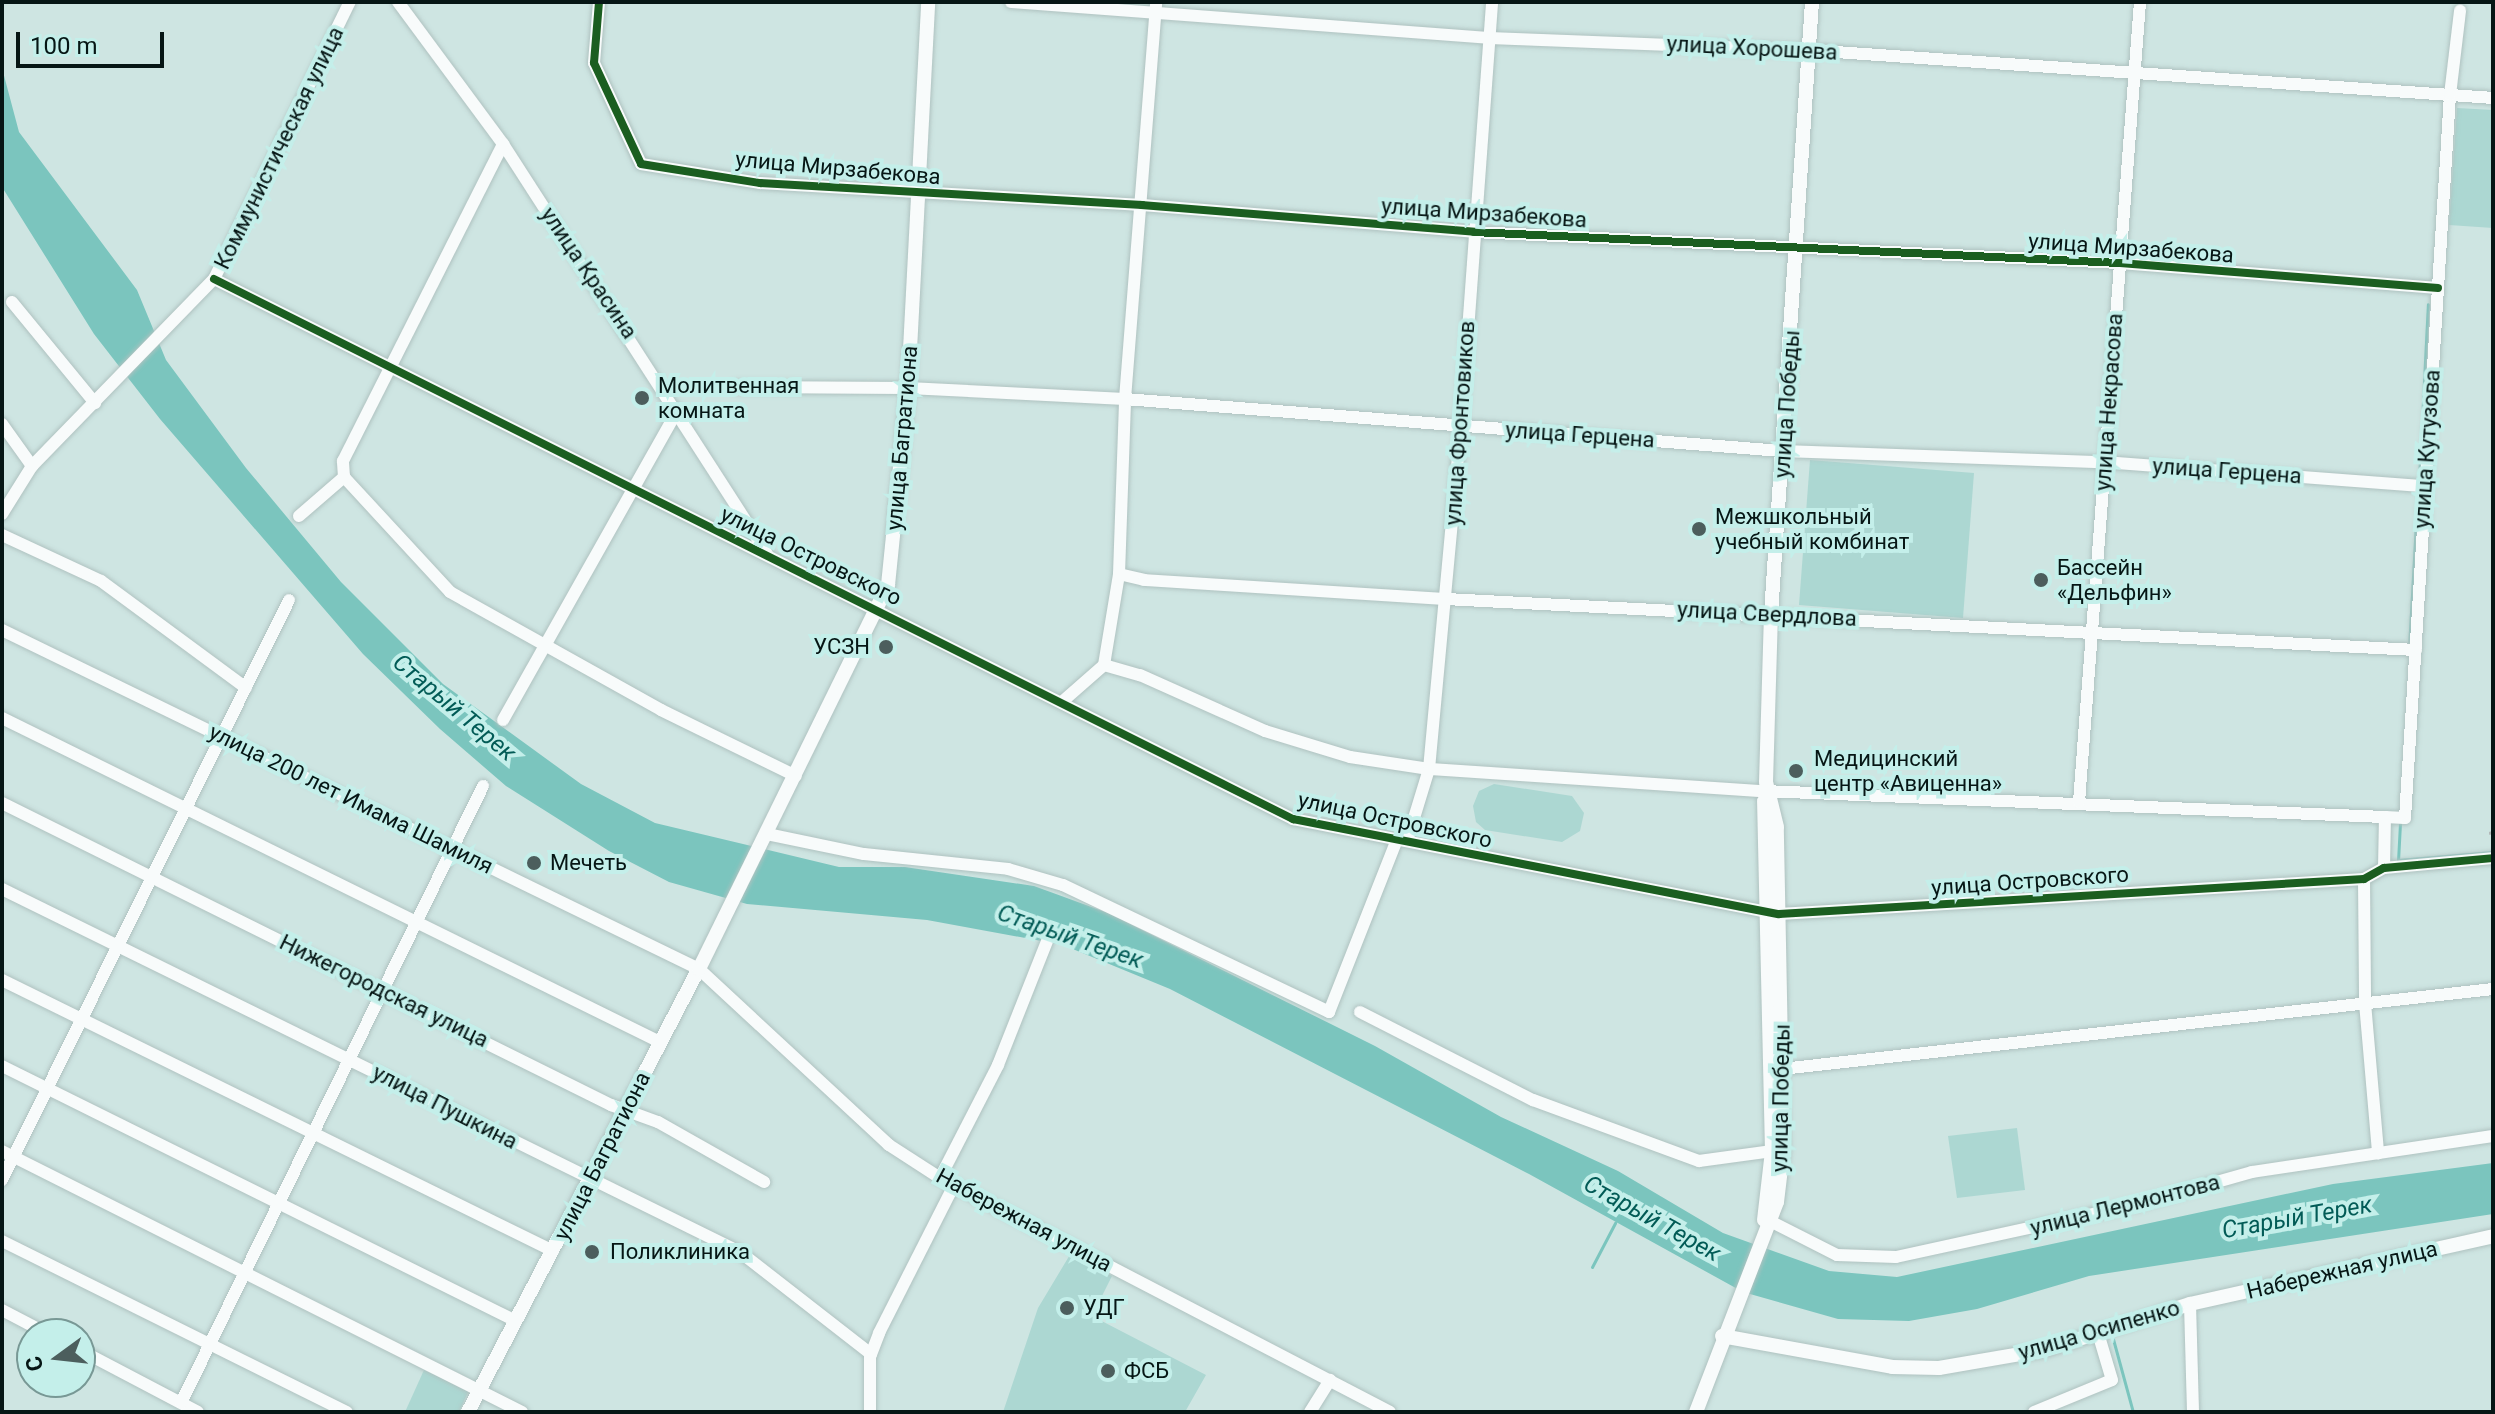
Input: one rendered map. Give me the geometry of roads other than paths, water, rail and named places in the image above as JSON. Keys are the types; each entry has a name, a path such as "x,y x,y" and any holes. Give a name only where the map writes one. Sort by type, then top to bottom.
{"main road":[{"name":"улица Багратиона","path":"468,1412 699,969 888,585 908,388 928,2"},
{"name":"улица Победы","path":"1766,1219 1777,1202 1783,1152 1765,791 1770,614 1811,2"},
{"name":"улица Победы","path":"1696,1412 1766,1219 1777,1070"},
{"name":"Набережная улица","path":"2190,1304 2493,1236"},
{"name":"улица Осипенко","path":"1722,1336 1892,1367 1939,1368 2044,1350 2190,1304"}],"street":[{"name":"Коммунистическая улица","path":"95,403 214,279 350,2"},
{"name":"улица Красина","path":"398,2 503,144 678,410 767,553"},
{"name":"улица Мирзабекова","path":"599,2 594,63 641,164 760,183 1142,205 1474,232 2120,263 2438,288"},
{"name":"улица Хорошева","path":"1011,2 1155,7 1489,38 1808,50 2493,98"},
{"name":"улица Фронтовиков","path":"764,839 864,854 1008,869 1063,885 1329,1012 1429,769 1461,426 1492,2"},
{"name":"улица Некрасова","path":"2079,802 2095,629 2103,462 2140,2"},
{"path":"1063,701 1104,665 1119,574 1125,399 1155,7"},
{"name":"улица Кутузова","path":"2385,817 2405,818 2450,95 2460,11"},
{"path":"503,144 343,461 344,477 450,592 546,641 661,710 796,776"},
{"name":"улица Островского","path":"214,279 390,370 767,553 1293,819 1773,914 2364,879 2384,868 2493,858"},
{"path":"2,514 32,466 95,403 12,302"},
{"name":"улица Герцена","path":"736,387 908,388 1125,399 1783,451 2103,462 2425,486"},
{"path":"503,720 678,410"},
{"path":"2,424 32,466"},
{"path":"299,516 344,477"},
{"path":"2,535 101,581 246,688"},
{"name":"улица Свердлова","path":"1119,574 1144,580 1446,599 2095,629 2416,650"},
{"path":"2,1180 8,1154 47,1089 289,600"},
{"name":"улица 200 лет Имама Шамиля","path":"2,630 699,969"},
{"path":"1104,665 1140,675 1265,731 1350,757 1429,769 1765,791 2385,817 2384,868"},
{"path":"2,718 183,811 418,919 660,1042"},
{"path":"181,1403 483,786"},
{"name":"Нижегородская улица","path":"2,803 626,1110 658,1122 764,1182"},
{"path":"2364,879 2365,1003 2378,1153"},
{"name":"улица Пушкина","path":"2,889 740,1252 871,1354"},
{"path":"940,1178 998,1065 1047,941"},
{"name":"Набережная улица","path":"699,969 878,1136 940,1178 1390,1412"},
{"path":"2,980 553,1251"},
{"path":"1777,1070 2493,989"},
{"path":"1360,1012 1533,1100 1699,1161 1772,1151"},
{"path":"2,1066 516,1321"},
{"name":"улица Лермонтова","path":"1766,1219 1837,1255 1896,1257 2139,1204 2252,1172 2493,1136"},
{"path":"8,1154 522,1412"},
{"path":"870,1412 871,1354 891,1303 954,1185"},
{"path":"2,1241 347,1412"},
{"path":"2190,1304 2193,1412"},
{"path":"2034,1412 2112,1380 2098,1333"},
{"path":"96,1358 198,1412"},
{"path":"1310,1412 1330,1380"}],"water":[{"name":"Старый Терек","path":"2,68 19,132 137,290 166,360 246,468 341,582 443,684 581,784 655,823 839,867 905,867 1034,886 1108,913 1375,1046 1501,1117 1618,1171 1723,1233 1829,1271 1897,1277 2333,1184 2493,1163 2493,1214 2089,1276 1977,1309 1909,1321 1838,1319 1743,1292 1529,1174 1170,989 1063,945 927,920 747,904 669,882 609,851 506,786 440,729 363,654 160,419 94,334 2,187"}],"waterway":[{"path":"2419,480 2428,304"},
{"path":"2409,648 2418,488"},
{"path":"2400,823 2398,860 2493,852"},
{"name":"Старый Терек","path":"1592,1267 1615,1223"},
{"path":"2113,1339 2133,1412"}],"railway":[{"path":"2489,833 2493,832"}],"place":[{"name":"Молитвенная комната","path":"642,398"},
{"name":"Межшкольный учебный комбинат","path":"1699,529"},
{"name":"Бассейн «Дельфин»","path":"2041,580"},
{"name":"УСЗН","path":"886,647"},
{"name":"Медицинский центр «Авиценна»","path":"1796,771"},
{"name":"Мечеть","path":"534,863"},
{"name":"Поликлиника","path":"592,1252"},
{"name":"УДГ","path":"1067,1308"},
{"name":"ФСБ","path":"1108,1371"}]}
